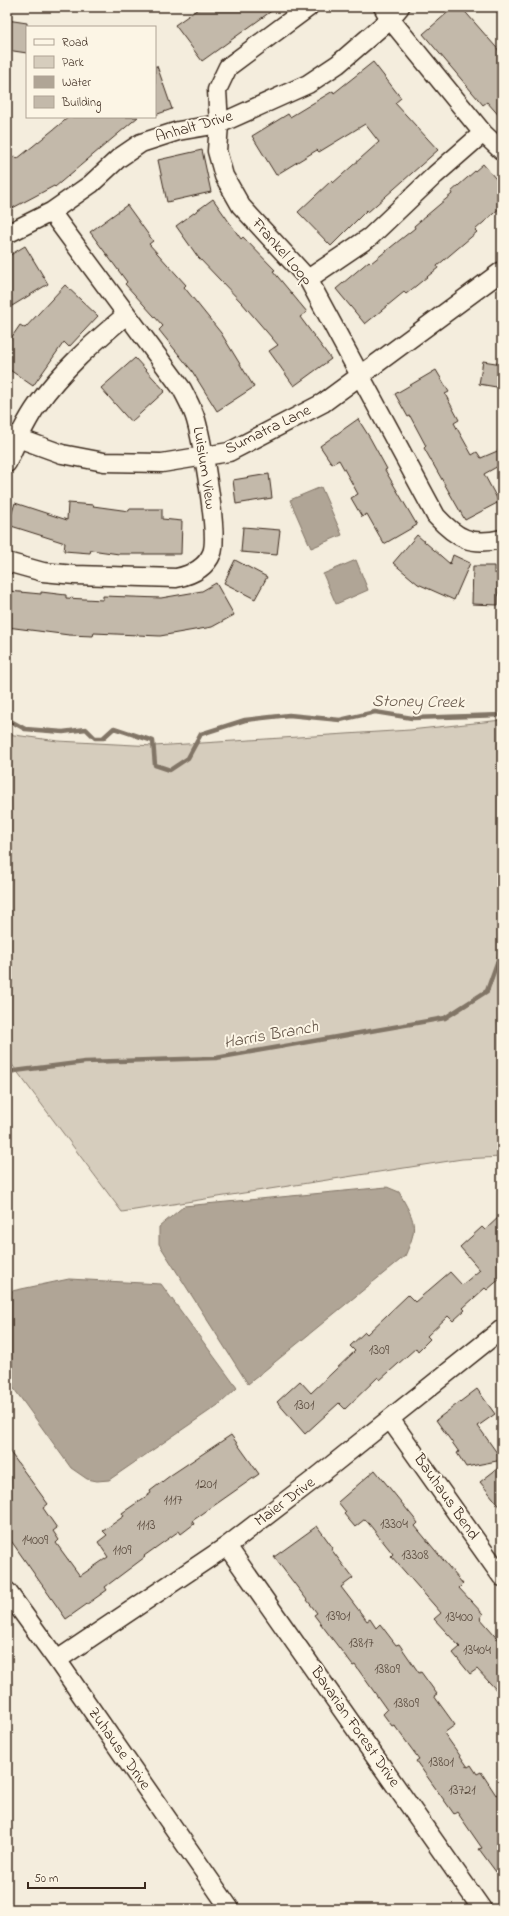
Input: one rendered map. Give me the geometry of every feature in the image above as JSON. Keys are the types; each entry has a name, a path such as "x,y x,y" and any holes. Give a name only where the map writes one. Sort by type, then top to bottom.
{"street":[{"name":"Frankel Loop","path":"310,7 228,68 217,90 219,124 217,150 224,176 241,206 308,279 436,516 450,532 466,540 486,543 502,539"},
{"name":"Anhalt Drive","path":"7,234 51,212 91,184 119,158 141,143 178,131 219,124 308,84 338,64 391,11"},
{"path":"391,11 483,133 502,151"},
{"path":"308,279 370,237 435,175 483,133"},
{"name":"Luisium View","path":"7,562 43,572 75,575 176,578 189,575 202,567 212,553 215,535 204,456 196,420 182,389 51,212"},
{"name":"Sumatra Lane","path":"13,436 62,454 104,462 162,463 229,452 323,404 499,275"},
{"path":"7,463 13,436 38,404 64,373 94,343 126,315"},
{"name":"Maier Drive","path":"58,1660 227,1546 317,1478 502,1329"},
{"name":"Bauhaus Bend","path":"390,1419 502,1577"},
{"name":"Bavarian Forest Drive","path":"227,1546 482,1909"},
{"name":"Zuhause Drive","path":"7,1591 58,1660 230,1909"}],"green space":[{"path":"502,720 502,1157 462,1159 122,1212 7,1058 7,734 58,741 154,746 410,730"}],"water":[{"path":"321,487 342,535 311,548 290,500"},
{"path":"356,560 368,590 336,604 323,574"},
{"path":"387,1187 399,1192 412,1217 412,1237 405,1256 248,1384 159,1244 159,1227 184,1206"},
{"path":"69,1279 161,1284 237,1388 221,1403 109,1480 97,1481 87,1479 71,1468 7,1379 7,1292"}],"building":[{"path":"201,7 277,7 202,61 175,25"},
{"path":"454,7 461,7 502,54 502,119 487,102 483,105 423,34"},
{"path":"7,20 27,23 26,53 7,50"},
{"path":"373,62 401,98 395,103 438,150 368,212 367,210 331,246 298,212 331,181 333,183 379,142 365,124 319,152 317,150 276,175 252,136 288,114 290,117 333,91 334,93"},
{"path":"156,66 157,66 172,109 156,115"},
{"path":"68,118 137,118 55,187 54,186 7,211 7,160 15,156 17,159"},
{"path":"202,150 211,192 167,202 158,160"},
{"path":"483,164 502,186 502,206 475,230 477,232 437,266 438,268 406,294 404,292 365,324 336,289 369,261 371,263 415,228 414,226 452,194 451,192"},
{"path":"213,199 241,239 243,237 275,270 273,271 307,312 300,317 331,359 294,386 269,351 278,345 242,303 198,257 176,226"},
{"path":"127,205 153,241 149,244 186,285 184,287 221,333 254,387 217,411 192,371 159,330 163,326 125,284 127,282 90,232"},
{"path":"25,246 48,284 12,306 7,297 7,257"},
{"path":"65,285 98,316 69,347 64,342 33,386 7,368 7,344 20,325 25,328"},
{"path":"135,358 165,391 131,422 101,388"},
{"path":"483,361 502,364 502,388 479,384"},
{"path":"436,370 449,392 445,394 459,420 454,423 472,455 477,452 481,458 502,449 502,464 484,474 499,502 465,520 424,448 426,446 410,416 408,417 395,394"},
{"path":"358,419 370,438 387,469 385,470 417,525 384,544 367,514 362,517 351,498 358,494 339,460 332,464 320,446"},
{"path":"269,474 272,498 236,504 233,480"},
{"path":"15,503 67,520 68,503 94,505 93,506 129,511 129,509 162,509 162,519 182,521 181,554 119,554 91,550 90,553 64,551 65,543 8,525"},
{"path":"243,527 280,530 277,555 241,552"},
{"path":"417,535 450,564 453,555 470,563 454,600 418,584 393,563"},
{"path":"235,560 267,577 255,599 224,583"},
{"path":"473,566 494,566 494,573 499,573 498,605 472,604"},
{"path":"216,583 234,615 212,627 160,636 94,633 93,636 69,635 7,627 9,591 41,594 41,592 66,595 66,598 103,600 103,596 161,598 202,591"},
{"path":"502,1214 502,1277 487,1290 485,1288 463,1308 465,1310 453,1321 448,1316 427,1336 430,1339 418,1351 416,1348 380,1380 378,1377 345,1409 339,1403 305,1434 277,1402 300,1381 311,1393 355,1351 350,1346 365,1332 367,1334 408,1295 415,1302 450,1272 462,1285 480,1270 460,1247 482,1227 485,1230"},
{"path":"477,1389 495,1414 478,1426 502,1460 466,1467 457,1453 459,1452 436,1420"},
{"path":"231,1435 259,1474 192,1521 194,1524 181,1534 179,1531 144,1556 145,1557 105,1587 107,1590 66,1619 7,1535 7,1448 48,1504 43,1508 57,1528 53,1531 59,1540 56,1543 80,1576 108,1557 98,1542 107,1535 103,1531 124,1516 122,1513 151,1493 150,1491 171,1475"},
{"path":"502,1465 502,1509 480,1482"},
{"path":"375,1470 418,1523 415,1526 463,1584 459,1588 483,1614 480,1618 502,1643 502,1696 477,1669 470,1674 453,1653 460,1647 434,1619 441,1613 391,1556 393,1554 365,1519 355,1527 344,1514 346,1512 338,1502"},
{"path":"317,1526 333,1548 331,1549 353,1578 341,1587 367,1621 370,1619 376,1628 380,1624 396,1645 399,1644 419,1673 421,1672 437,1694 434,1696 455,1725 444,1733 468,1767 471,1765 477,1774 481,1772 496,1795 502,1791 502,1880 479,1849 482,1848 457,1812 454,1814 416,1761 419,1759 394,1725 392,1726 383,1714 387,1710 355,1665 353,1666 314,1615 317,1613 274,1557"}],"waterway":[{"name":"Stoney Creek","path":"7,719 25,729 63,732 86,729 95,738 103,738 114,728 153,741 155,765 170,770 188,758 201,734 245,720 289,715 340,720 375,712 412,718 502,715"},
{"name":"Harris Branch","path":"7,1072 85,1062 216,1058 445,1018 487,991 502,949"}]}
